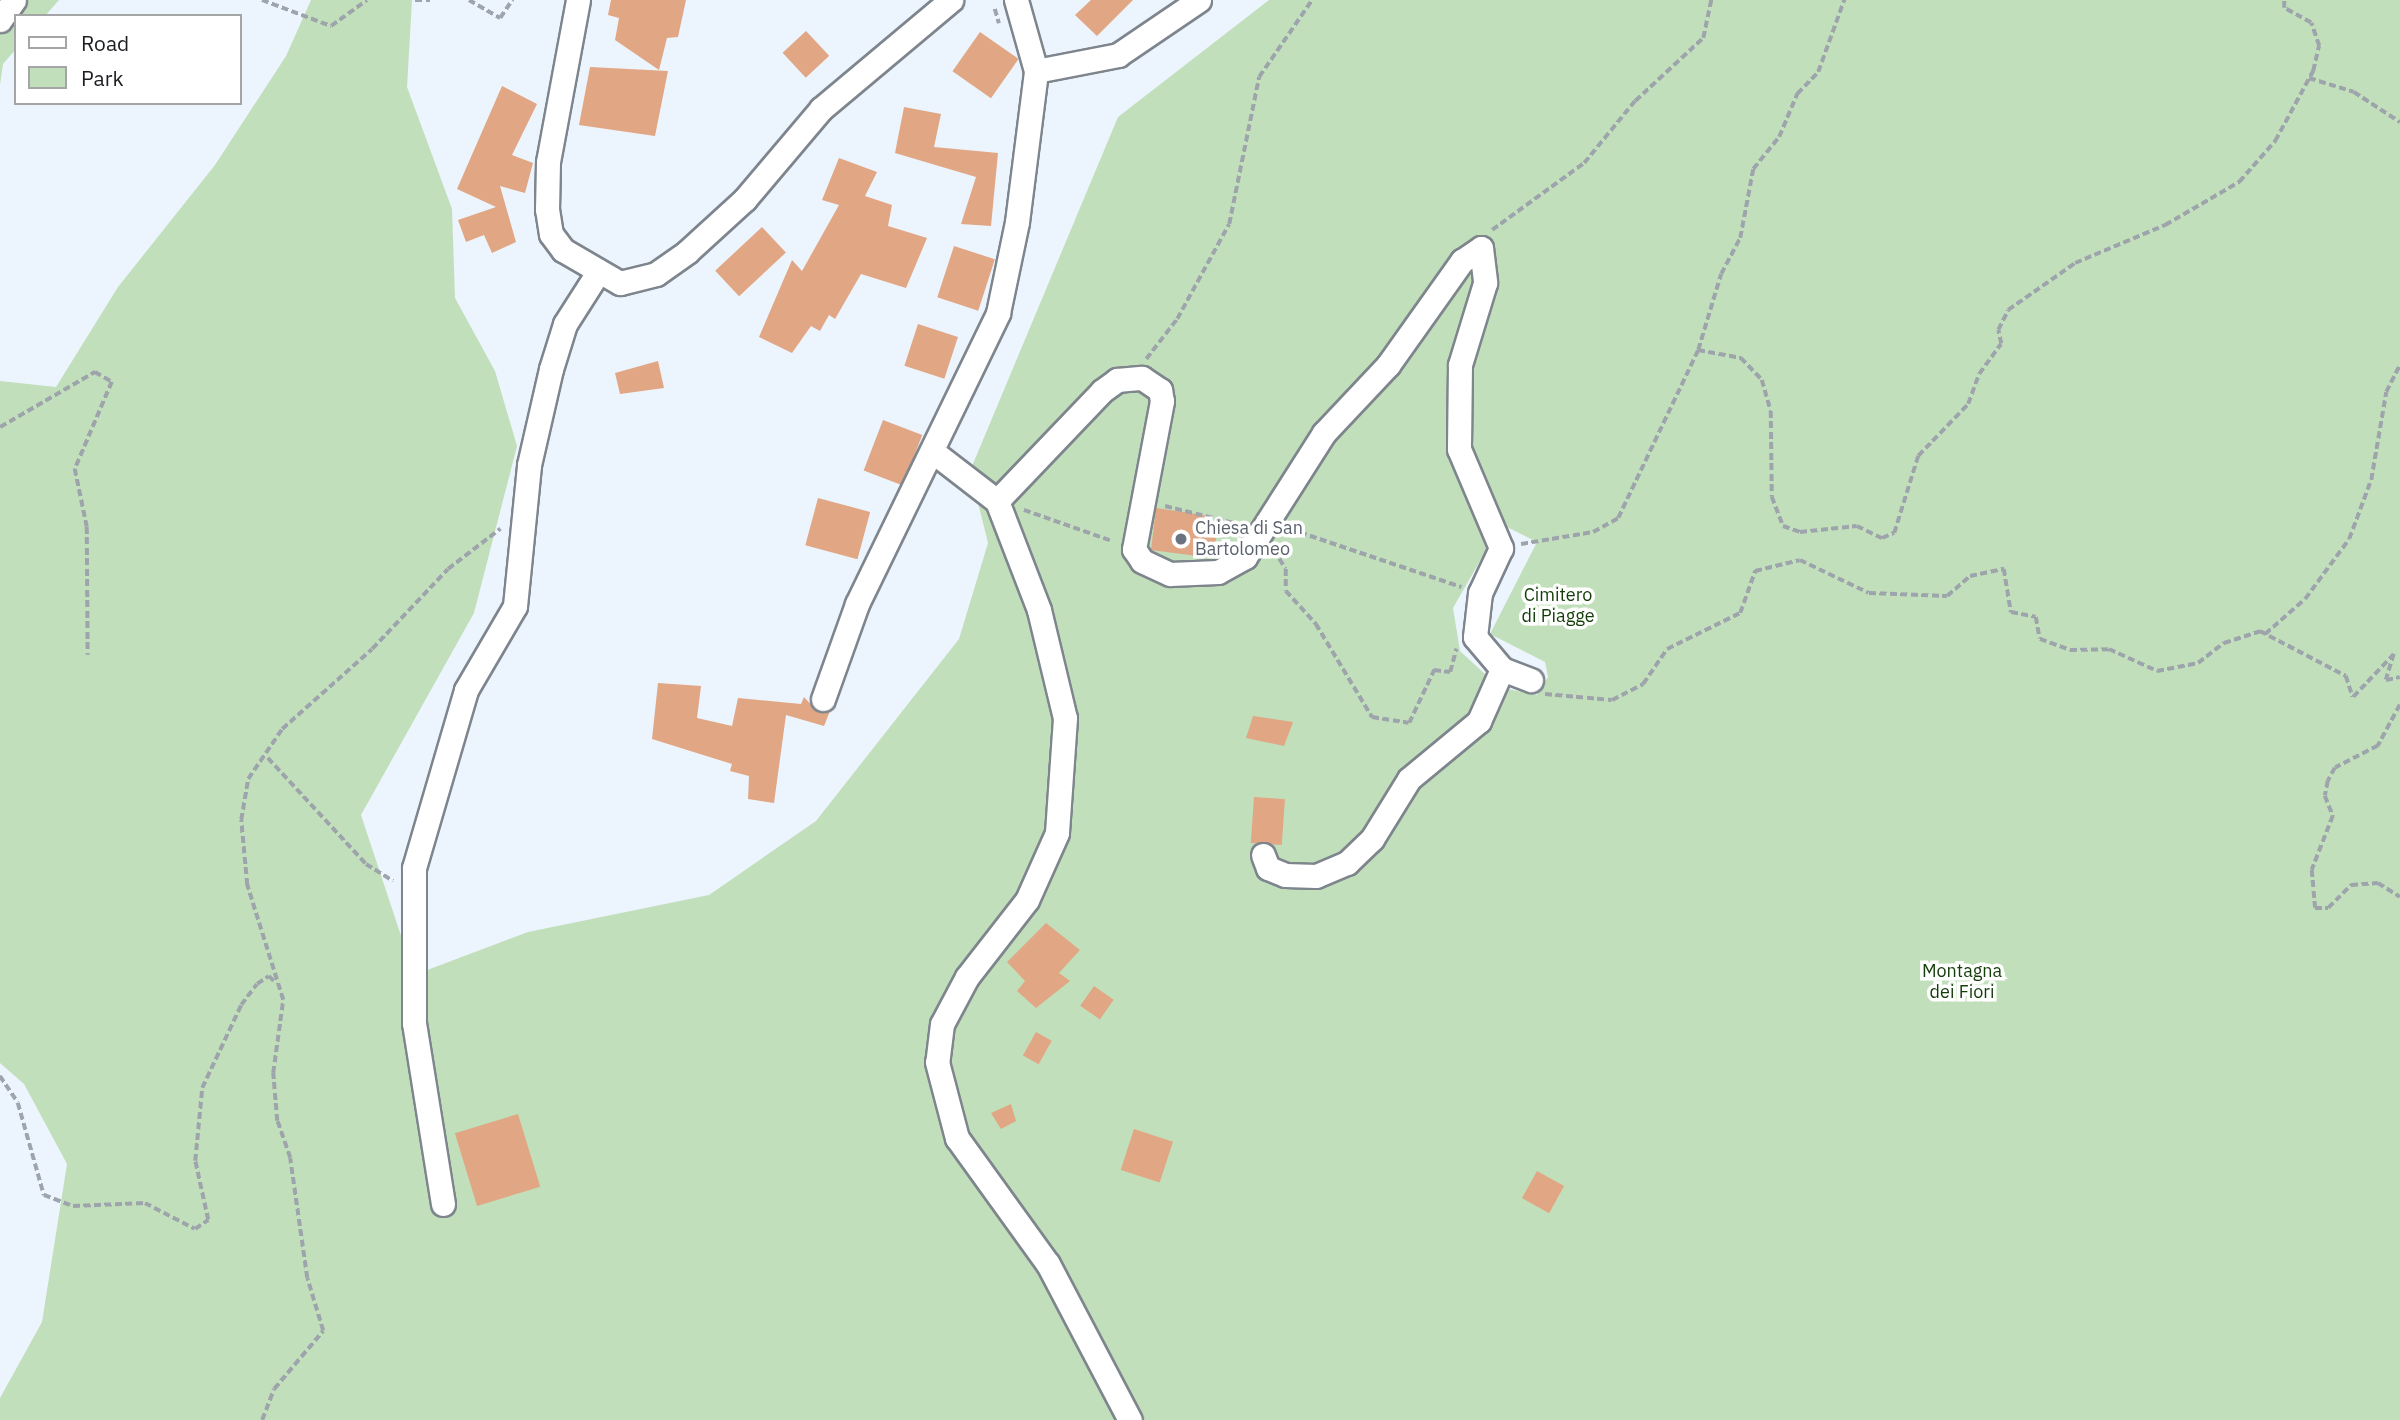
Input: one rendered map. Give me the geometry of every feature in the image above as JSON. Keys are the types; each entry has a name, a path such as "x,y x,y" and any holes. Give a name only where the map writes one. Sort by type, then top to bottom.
{"street":[{"path":"0,20 14,0"},
{"path":"578,0 548,162 547,209 551,234 564,250 597,274 620,283 642,280 688,252 745,199 821,109 951,0"},
{"path":"823,699 857,604 998,313 1017,222 1035,71 1016,0"},
{"path":"1035,71 1118,55 1199,0"},
{"path":"997,501 1102,391 1132,377 1152,381 1162,401 1155,459 1139,500 1134,549 1142,561 1170,574 1218,572 1255,540 1324,433 1388,365 1462,261 1481,248 1485,283 1460,365 1459,449 1501,548 1480,593 1476,631 1502,669 1531,680"},
{"path":"443,1204 414,1023 415,880 438,769 466,690 514,606 526,507 551,369 565,324 597,274"},
{"path":"932,451 997,501 1039,610 1065,718 1057,833 1027,900 948,1012 937,1062 957,1138 1048,1264 1130,1420"},
{"path":"1264,855 1268,868 1285,875 1316,876 1348,863 1372,839 1409,779 1479,721 1502,669"}],"path":[{"path":"262,0 331,26 367,0"},
{"path":"415,0 430,0"},
{"path":"469,0 500,18 512,0"},
{"path":"1132,377 1177,319 1229,224 1259,78 1312,0"},
{"path":"1481,248 1493,229 1517,218 1584,163 1635,101 1703,38 1711,0"},
{"path":"1501,548 1593,532 1618,518 1698,349 1721,274 1740,238 1753,169 1779,137 1797,94 1818,72 1844,0"},
{"path":"1698,349 1741,358 1762,380 1771,411 1772,497 1783,526 1800,532 1857,526 1882,538 1894,533 1918,456 1968,404 1979,374 2001,344 1998,330 2008,310 2075,263 2165,225 2239,183 2275,141 2309,78 2319,46 2311,23 2284,8 2284,0"},
{"path":"2309,78 2354,92 2400,121"},
{"path":"1531,680 1548,696 1612,700 1643,684 1667,649 1740,613 1755,571 1800,561 1882,593 1947,596 1970,576 2004,569 2003,594 2011,612 2036,617 2040,639 2070,650 2109,649 2157,671 2198,663 2224,643 2265,634 2305,599 2349,539 2371,480 2386,392 2400,364"},
{"path":"0,427 95,372 112,382 75,469 88,527 88,656"},
{"path":"1139,500 1255,540 1280,552 1286,591 1316,624 1372,717 1409,723 1434,670 1450,672 1456,664 1457,631 1476,631"},
{"path":"997,501 1134,549"},
{"path":"262,1420 274,1389 323,1331 307,1278 293,1169 277,1121 273,1073 283,1000 247,885 241,820 248,779 268,758 282,729 372,649 448,569 526,507"},
{"path":"1255,540 1279,524 1480,593"},
{"path":"2265,634 2346,676 2353,697 2394,654 2386,680 2400,677"},
{"path":"2400,705 2378,746 2335,768 2328,781 2325,796 2333,816 2312,870 2315,908 2328,908 2351,885 2378,883 2396,888 2400,897"},
{"path":"268,758 366,864 393,881 415,880"},
{"path":"0,1076 22,1114 44,1195 73,1206 145,1203 195,1229 208,1220 195,1161 202,1088 241,1005 257,984 269,976 277,982"}],"green space":[{"path":"0,0 59,0 47,14 14,14 14,51 3,64 0,85"},
{"path":"311,0 412,0 407,87 452,209 455,298 495,371 517,446 474,613 361,815 414,975 528,932 709,895 816,821 959,639 988,543 970,471 1118,117 1269,0 2400,0 2400,1420 0,1420 0,1398 42,1322 67,1164 24,1084 0,1063 0,381 56,387 118,287 215,165 286,56","holes":["1501,524 1537,542 1490,634 1545,662 1548,677 1537,695 1499,687 1460,651 1453,608"]}],"building":[{"path":"611,0 686,0 678,37 667,38 659,70 615,40 619,18 608,15"},
{"path":"1091,0 1133,0 1097,36 1075,15"},
{"path":"806,31 829,56 806,78 783,53"},
{"path":"980,32 1019,59 991,98 952,71"},
{"path":"590,67 668,71 655,136 579,125"},
{"path":"502,86 537,104 512,155 533,163 525,193 500,186 516,242 492,253 484,235 466,242 458,220 496,207 457,189"},
{"path":"904,107 941,114 934,147 998,153 991,226 961,224 976,177 895,153"},
{"path":"839,158 877,172 865,196 892,205 888,226 927,238 906,288 861,274 835,319 829,315 820,331 811,326 792,353 759,337 792,260 802,271 839,205 822,200"},
{"path":"762,227 786,253 739,296 715,271"},
{"path":"954,246 995,259 978,311 937,297"},
{"path":"918,324 958,337 944,379 904,366"},
{"path":"658,361 664,388 620,394 615,373"},
{"path":"883,420 922,435 903,485 864,470"},
{"path":"818,498 870,512 857,559 805,545"},
{"name":"Chiesa di San Bartolomeo","path":"1156,508 1210,516 1208,527 1218,528 1213,558 1151,550"},
{"path":"658,683 701,686 697,718 732,726 738,698 801,704 804,697 818,712 830,711 824,726 786,715 774,803 748,799 749,776 730,771 732,764 652,739"},
{"path":"1253,716 1293,722 1284,746 1246,738"},
{"path":"1254,797 1285,799 1282,845 1251,843"},
{"path":"1046,923 1080,950 1059,973 1070,981 1036,1008 1017,991 1025,981 1007,962"},
{"path":"1094,986 1114,1000 1100,1019 1080,1006"},
{"path":"1036,1032 1052,1041 1039,1064 1023,1056"},
{"path":"1011,1104 1016,1121 1001,1129 991,1113"},
{"path":"518,1114 540,1187 477,1206 455,1133"},
{"path":"1134,1129 1173,1142 1160,1183 1121,1170"},
{"path":"1537,1171 1564,1186 1549,1213 1522,1198"}],"place":[{"name":"Chiesa di San Bartolomeo","path":"1181,539"}],"park label":[{"name":"Cimitero di Piagge","path":"1558,606"},
{"name":"Montagna dei Fiori","path":"1962,982"}]}
